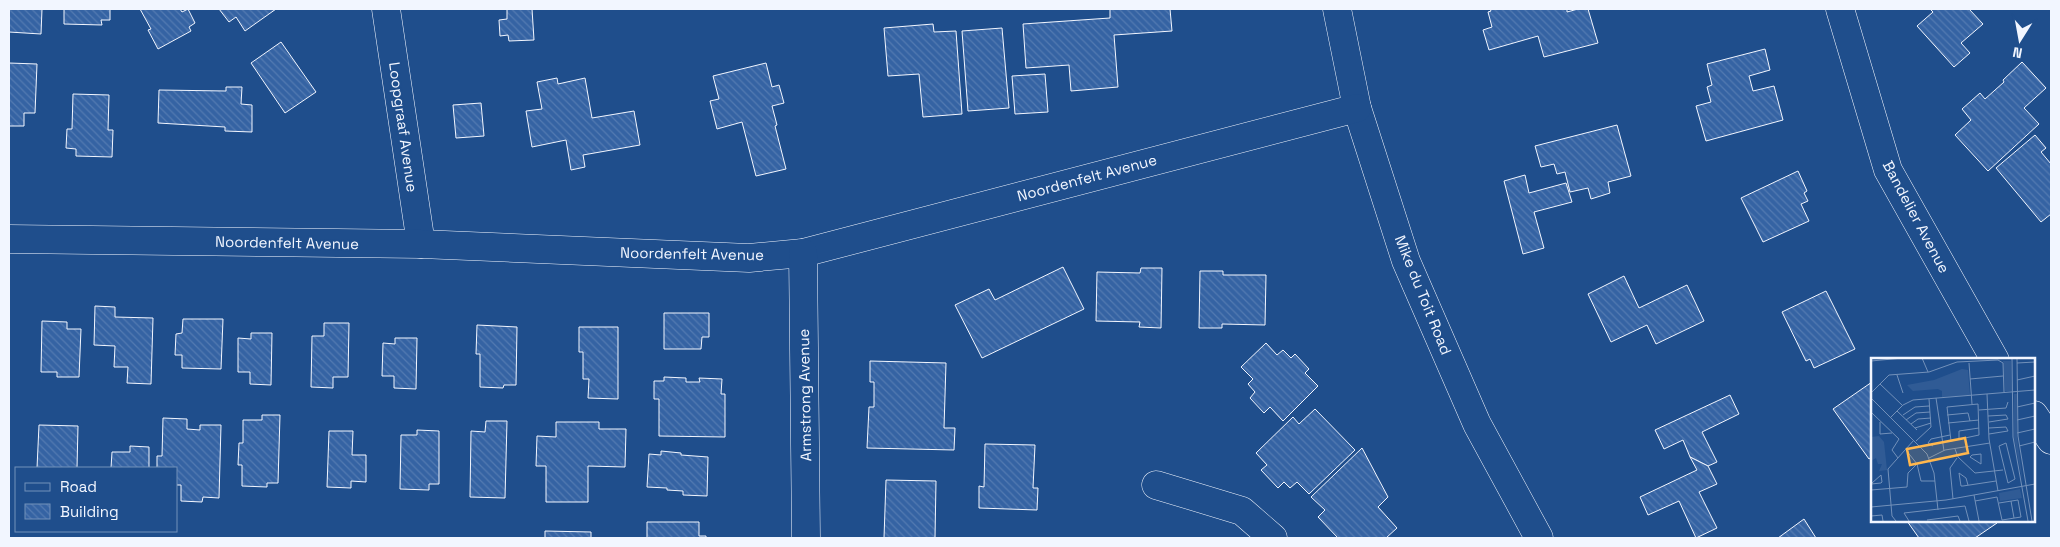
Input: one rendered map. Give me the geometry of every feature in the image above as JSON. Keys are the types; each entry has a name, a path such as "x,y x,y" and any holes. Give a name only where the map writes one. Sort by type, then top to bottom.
{"street":[{"name":"Loopgraaf Avenue","path":"386,9 421,244"},
{"name":"Mike du Toit Road","path":"1337,9 1357,108 1406,262 1477,424 1539,538"},
{"name":"Bandelier Avenue","path":"1840,9 1888,170 1994,358"},
{"name":"Noordenfelt Avenue","path":"9,239 421,244 749,258 803,253 1357,108"},
{"name":"Armstrong Avenue","path":"803,253 806,538"},
{"path":"2035,416 2051,440"},
{"path":"1156,485 1242,511 1273,538"}],"building":[{"path":"9,9 42,9 41,34 9,32"},
{"path":"64,9 110,9 110,20 101,20 102,25 64,24"},
{"path":"140,9 180,9 182,12 188,9 195,23 189,27 191,31 158,49 148,30 151,29"},
{"path":"219,9 276,9 245,31 236,17 229,22"},
{"path":"507,9 532,9 534,40 509,41 508,35 500,36 499,20 507,19"},
{"path":"1110,9 1170,9 1172,31 1114,35 1118,87 1071,91 1069,65 1026,68 1023,24 1110,18"},
{"path":"1490,9 1567,9 1567,12 1588,9 1598,43 1544,57 1538,36 1489,50 1483,30 1492,27 1488,12 1491,11"},
{"path":"1930,9 1969,9 1983,24 1961,43 1970,53 1954,67 1917,26 1933,12"},
{"path":"933,24 934,32 956,31 962,114 923,117 919,74 888,76 884,28"},
{"path":"1002,28 1009,108 968,111 962,31"},
{"path":"281,42 316,92 285,113 251,63"},
{"path":"1765,49 1770,70 1749,76 1753,91 1774,86 1783,120 1706,141 1696,106 1711,102 1707,87 1712,85 1707,64"},
{"path":"2022,62 2046,88 2024,108 2039,124 1988,171 1955,135 1971,120 1962,109 1980,93 1985,99"},
{"path":"9,63 37,64 35,113 24,113 24,126 9,126"},
{"path":"766,63 772,87 779,85 784,103 772,106 786,169 756,176 742,122 717,129 710,101 719,99 713,76"},
{"path":"1045,74 1048,112 1015,114 1012,76"},
{"path":"557,78 558,84 585,78 592,118 634,111 640,145 583,155 585,167 571,170 566,140 532,147 526,111 542,109 537,82"},
{"path":"226,87 242,87 241,104 252,105 252,132 225,131 225,127 158,123 159,90 226,91"},
{"path":"73,94 109,95 108,130 113,130 112,157 76,156 76,149 66,148 67,129 72,129"},
{"path":"481,103 484,136 456,138 453,105"},
{"path":"1617,125 1631,176 1608,182 1610,193 1591,199 1588,188 1570,192 1565,172 1557,174 1554,164 1541,167 1535,146"},
{"path":"2035,135 2046,148 2041,152 2051,164 2051,214 2041,222 1996,168"},
{"path":"1798,171 1807,191 1804,193 1808,201 1801,204 1809,221 1763,242 1741,198"},
{"path":"1525,175 1529,193 1566,183 1572,202 1534,212 1544,248 1523,254 1504,181"},
{"path":"1063,267 1084,309 982,358 955,305 989,289 995,300"},
{"path":"1141,268 1162,268 1161,328 1139,327 1140,322 1096,321 1097,272 1140,273"},
{"path":"1200,271 1223,271 1223,275 1266,275 1265,325 1222,324 1222,328 1199,328"},
{"path":"1624,276 1639,308 1687,285 1704,321 1656,344 1647,325 1611,342 1588,294"},
{"path":"1826,291 1855,349 1814,368 1810,359 1806,361 1782,312"},
{"path":"95,306 115,307 115,317 153,318 151,384 127,383 128,367 114,367 115,346 94,345"},
{"path":"664,313 709,313 709,337 702,337 701,349 664,349"},
{"path":"183,319 223,319 221,369 182,368 182,355 175,355 176,334 182,333"},
{"path":"42,321 67,322 67,329 81,329 79,377 57,377 57,372 41,372"},
{"path":"324,323 349,323 348,377 333,377 333,388 311,387 312,336 324,336"},
{"path":"477,325 517,327 516,385 504,385 503,388 480,387 480,354 476,354"},
{"path":"579,327 618,327 618,399 588,398 589,379 583,379 583,352 579,352"},
{"path":"251,333 272,333 271,385 250,384 250,372 238,372 238,338 251,339"},
{"path":"395,338 417,338 416,389 394,388 394,376 382,376 383,343 395,344"},
{"path":"1266,343 1277,355 1283,350 1291,358 1295,354 1309,369 1305,373 1318,386 1283,421 1270,407 1264,413 1250,398 1255,392 1248,384 1253,379 1241,367"},
{"path":"870,361 946,363 944,428 955,428 954,450 867,448 869,407 874,407 874,382 870,382"},
{"path":"664,377 686,378 686,382 700,382 699,378 722,379 721,394 725,394 725,437 659,436 659,399 654,399 654,381 664,381"},
{"path":"1871,383 1871,458 1869,459 1833,409"},
{"path":"1730,395 1739,414 1702,432 1717,462 1708,466 1690,457 1683,440 1664,449 1655,430"},
{"path":"1315,409 1355,450 1309,494 1297,482 1290,488 1284,482 1278,488 1261,470 1267,465 1256,453 1293,417 1299,424"},
{"path":"262,415 280,415 278,483 267,483 267,487 242,486 242,465 238,465 239,443 243,443 243,420 262,420"},
{"path":"163,418 187,419 187,429 200,430 200,425 221,425 219,498 203,497 202,502 181,501 181,485 178,485 178,467 157,467 157,456 162,456"},
{"path":"486,421 507,421 505,498 470,497 471,431 485,432"},
{"path":"556,422 599,422 599,429 626,429 625,467 588,466 588,502 546,502 546,466 536,466 537,436 556,437"},
{"path":"39,425 78,426 77,467 37,467"},
{"path":"417,430 439,431 439,484 429,484 429,490 400,489 401,435 417,435"},
{"path":"329,431 353,431 352,455 366,455 366,482 351,481 351,488 327,487"},
{"path":"985,444 1035,445 1033,488 1038,488 1037,510 979,508 979,486 984,487"},
{"path":"130,446 149,447 149,467 111,467 112,452 130,452"},
{"path":"1362,448 1388,497 1378,507 1397,528 1386,538 1338,538 1318,517 1325,510 1311,497"},
{"path":"661,451 708,457 707,496 683,495 683,491 647,487 649,454 661,455"},
{"path":"1690,457 1708,466 1717,484 1699,492 1717,528 1696,538 1679,501 1648,515 1640,497 1697,470"},
{"path":"886,480 936,481 935,538 884,538"},
{"path":"1804,519 1816,538 1778,538"},
{"path":"647,522 699,522 699,536 706,536 706,538 647,538"},
{"path":"1908,522 1997,523 1975,538 1919,538"},
{"path":"545,531 591,532 591,538 545,538"}]}
